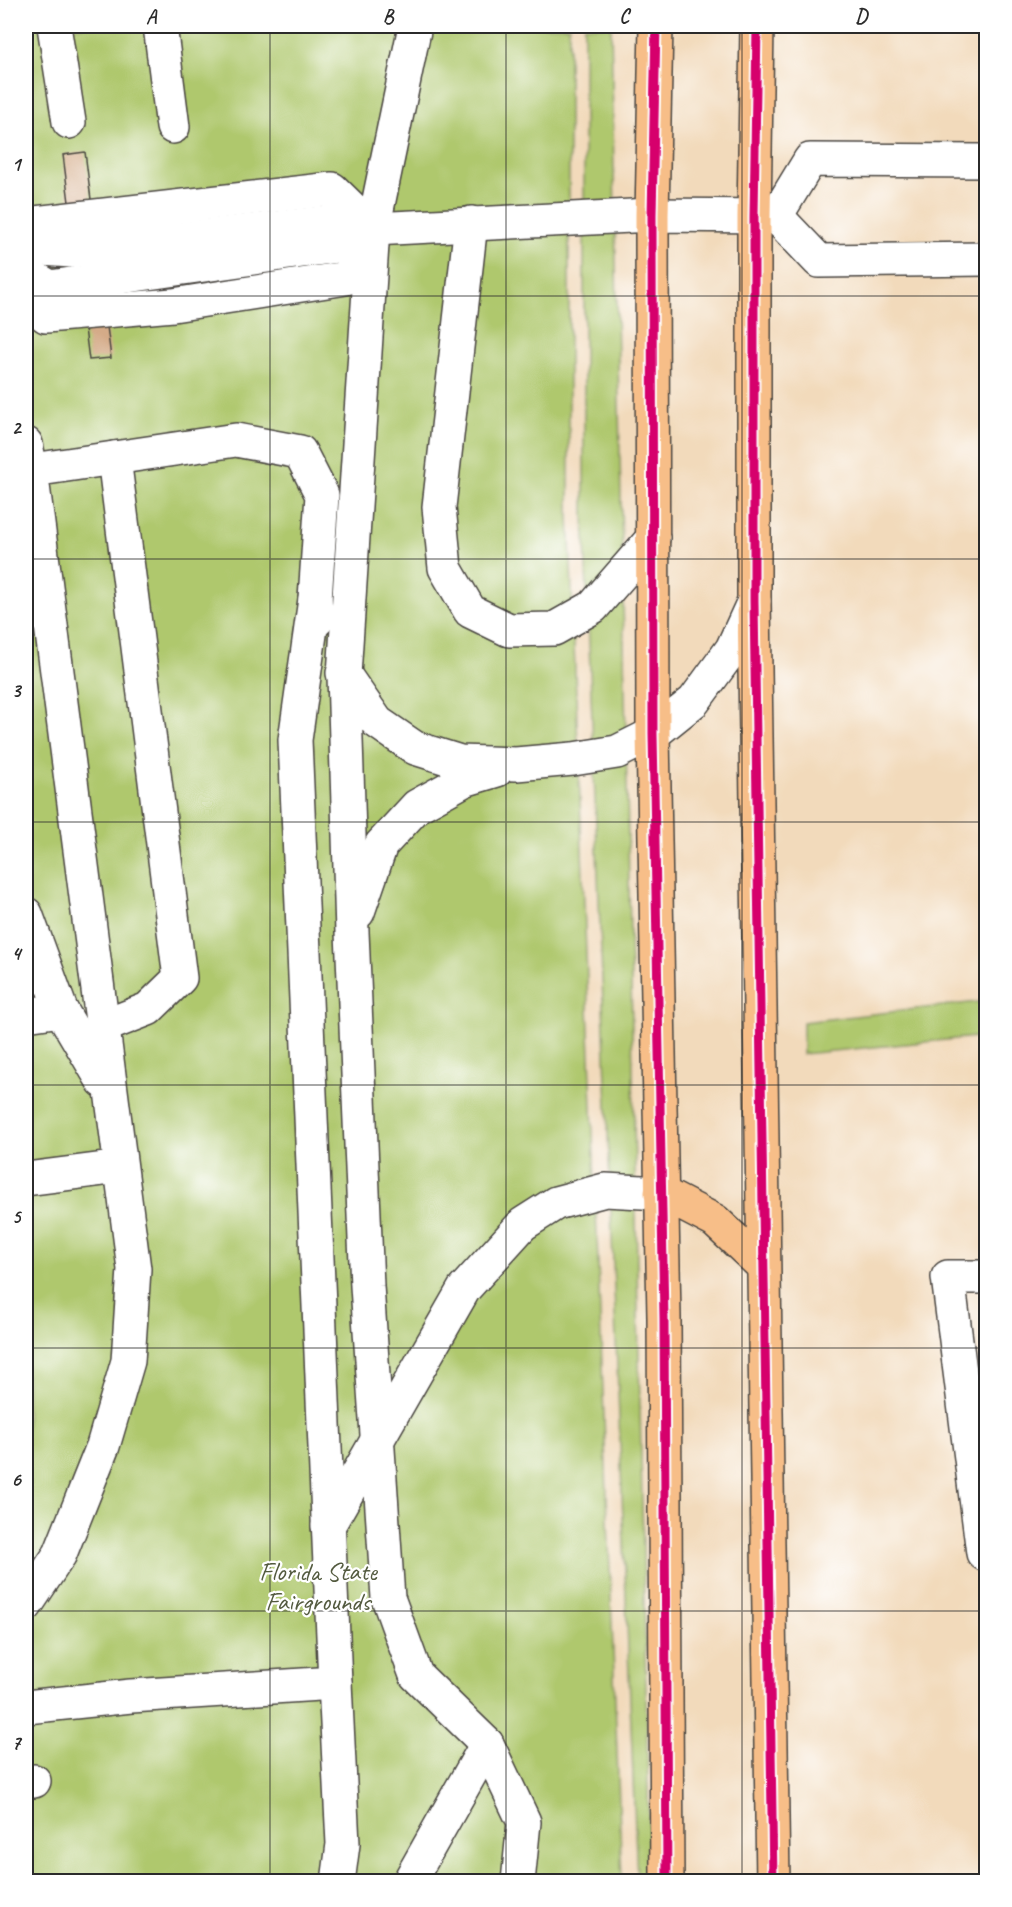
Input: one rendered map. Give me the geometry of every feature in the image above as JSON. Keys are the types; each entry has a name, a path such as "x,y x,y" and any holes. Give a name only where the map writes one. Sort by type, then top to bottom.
{"main road":[{"path":"656,26 652,215 653,734 661,1193 667,1881"},
{"path":"757,26 765,216 754,601 773,1881"},
{"path":"661,1193 715,1221 763,1266"}],"street":[{"path":"54,26 69,122"},
{"path":"160,26 173,127"},
{"path":"415,26 373,229 344,675 351,932 367,1287 388,1598 416,1675 487,1744 524,1822 518,1881"},
{"path":"765,216 810,160 987,161"},
{"path":"26,224 332,189 373,229"},
{"path":"26,248 72,250 339,221 373,229 652,215 765,216 819,261 987,259"},
{"path":"471,223 440,507 445,568 470,611 509,630 554,629 593,607 653,538"},
{"path":"26,273 50,287 344,245 373,229"},
{"path":"26,301 46,316 173,305 346,278 373,229"},
{"path":"26,1605 60,1554 103,1446 128,1361 134,1269 27,462 114,458 236,440 300,452 322,495 315,599 295,740 334,1683 343,1845 338,1881"},
{"path":"102,1027 148,1009 180,978 114,458"},
{"path":"315,599 319,637 377,722 415,748 460,762 516,764 617,752 653,734 694,701 732,649 754,601"},
{"path":"351,932 381,845 417,806 464,780 516,764"},
{"path":"26,914 61,1010 110,1093"},
{"path":"26,1015 61,1010"},
{"path":"26,1179 120,1167"},
{"path":"328,1526 464,1289 523,1224 556,1203 605,1190 661,1193"},
{"path":"987,1277 948,1277 983,1553 987,1555"},
{"path":"26,1707 131,1696 334,1683"},
{"path":"409,1881 487,1744"}],"green space":[{"name":"Florida State Fairgrounds","path":"26,26 569,26 569,515 622,1881 26,1882"},
{"path":"584,26 611,26 650,1882 637,1881 584,515"},
{"path":"986,1001 986,1036 803,1054 803,1022"}],"building":[{"path":"85,152 111,358 89,360 63,155"}],"cycle path":[{"path":"656,26 652,215 653,734 664,1318 667,1882"},
{"path":"757,26 754,216 754,601 773,1882"}]}
